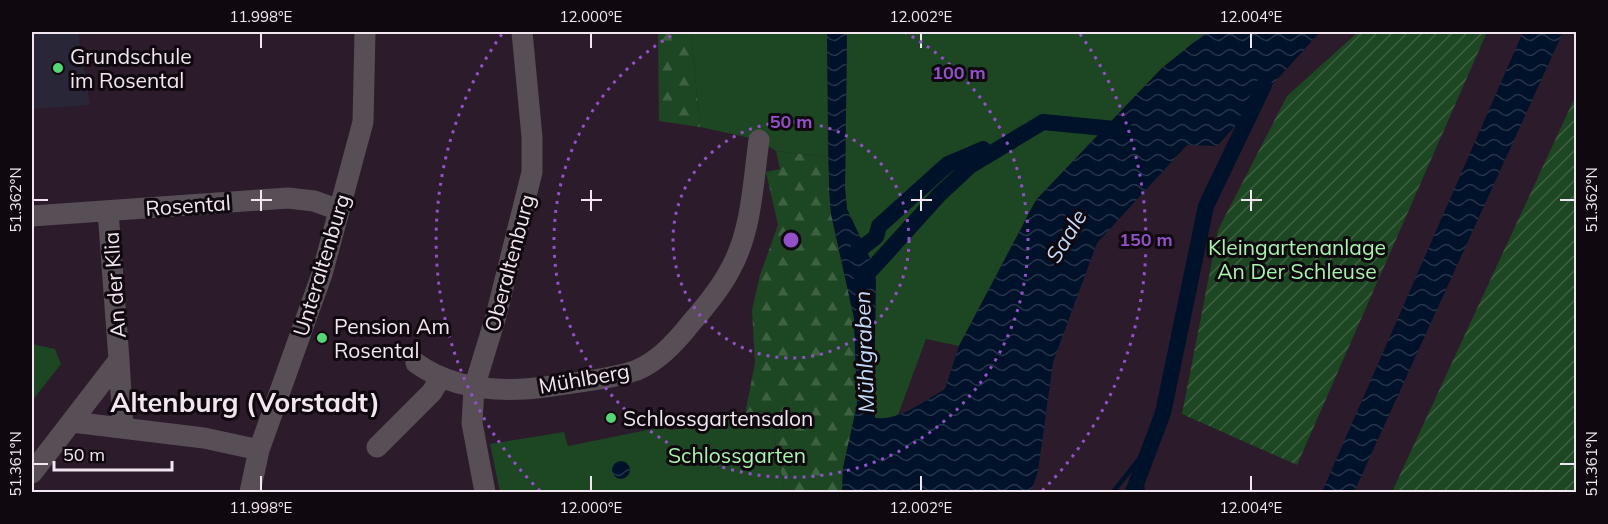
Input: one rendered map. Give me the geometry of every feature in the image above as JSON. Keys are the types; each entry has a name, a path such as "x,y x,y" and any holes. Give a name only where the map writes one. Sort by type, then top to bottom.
{"street":[{"name":"Unteraltenburg","path":"250,492 259,450 318,289 363,122 365,32"},
{"name":"Oberaltenburg","path":"485,492 472,423 474,388 496,316 532,172 532,137 522,32"},
{"name":"Mühlberg","path":"474,388 557,385 637,370 658,358 687,328 732,268 744,236 759,140"},
{"name":"Rosental","path":"32,216 288,198 314,201 339,210"},
{"name":"An der Klia","path":"108,211 123,427"},
{"name":"An der Klia","path":"32,473 119,360"},
{"path":"416,363 441,377 474,388"},
{"path":"376,447 432,392 441,377"},
{"path":"72,422 204,438 259,450"}],"shaded area":[{"name":"Grundschule im Rosental","path":"32,32 78,32 90,105 32,109"}],"green space":[{"path":"658,32 691,32 700,127 659,121"},
{"path":"691,32 827,32 828,157 776,151 759,140 700,127"},
{"path":"847,32 1207,32 1162,68 1036,200 959,346 926,339 898,415 885,419 875,418 874,402 876,271 847,209 845,189"},
{"name":"Kleingartenanlage An Der Schleuse","path":"1358,32 1487,32 1297,465 1182,414 1218,230 1287,96"},
{"path":"1576,95 1576,492 1392,492"},
{"path":"776,151 828,157 831,214 854,318 857,405 843,468 842,492 785,492 769,410 745,414 755,363 752,310 760,275 778,225 766,172 780,169"},
{"path":"32,344 55,349 61,364 32,401"},
{"name":"Schlossgarten","path":"769,410 785,492 500,492 490,444 564,432 568,446 662,427 672,430"}],"water":[{"path":"827,32 847,32 845,189 847,209 876,271 874,402 875,418 884,418 912,409 945,389 959,346 1036,200 1162,68 1207,32 1320,32 1217,146 1187,145 1097,243 1053,362 1038,471 1031,492 842,492 843,468 857,405 854,318 831,214 829,190"},
{"path":"1523,32 1563,32 1354,492 1322,492"},
{"path":"617,461 625,461 630,466 628,477 617,479 612,474 612,466"}],"waterway":[{"path":"1133,492 1163,413 1206,206 1264,85"},
{"name":"Mühlgraben","path":"861,281 939,195 970,166 1043,122 1125,130"},
{"path":"854,254 876,237 879,226 948,164 983,149"},
{"path":"1113,492 1152,443"},
{"path":"1140,477 1143,492"}],"place":[{"name":"Grundschule im Rosental","path":"58,68"},
{"name":"Pension Am Rosental","path":"322,338"},
{"name":"Schlossgartensalon","path":"611,418"}],"district":[{"name":"Altenburg (Vorstadt)","path":"245,402"}],"water label":[{"name":"Saale","path":"1066,236"}]}
